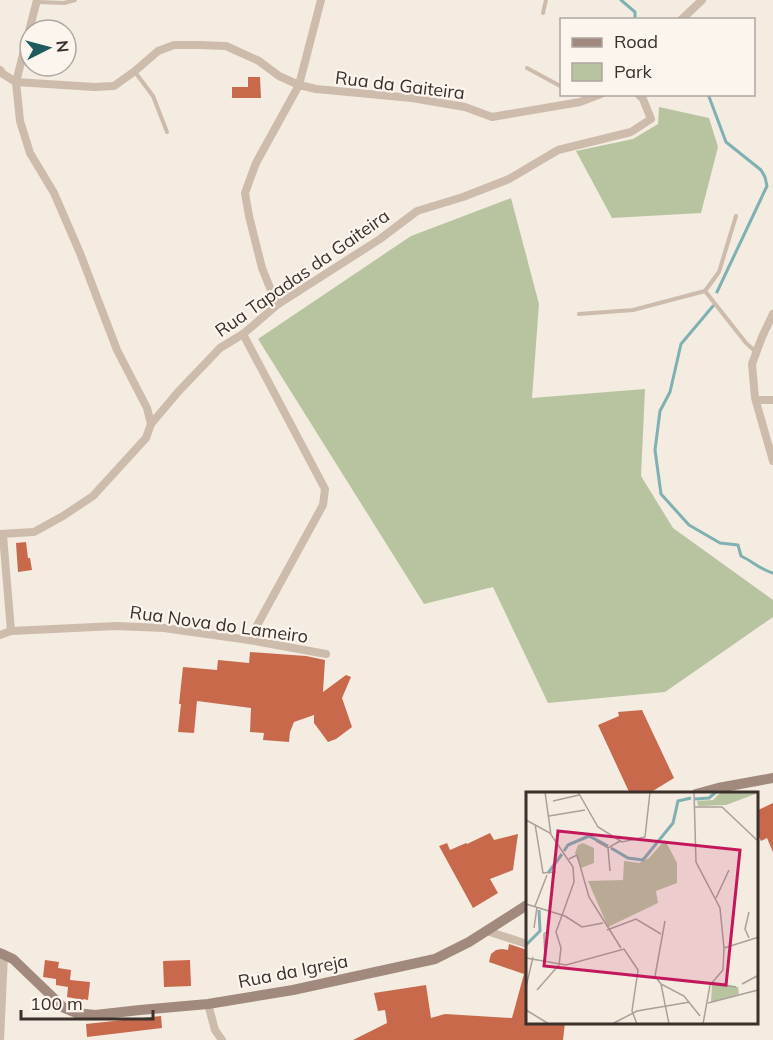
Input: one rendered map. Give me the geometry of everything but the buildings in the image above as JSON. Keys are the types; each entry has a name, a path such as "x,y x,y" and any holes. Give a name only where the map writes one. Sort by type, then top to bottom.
{"main road":[{"path":"703,792 773,778"},
{"name":"Rua da Igreja","path":"2,954 13,959 64,1008 76,1013 95,1016 208,1004 293,990 435,959 469,942 526,906"}],"street":[{"path":"278,305 262,268 245,193 256,163 299,85 321,0"},
{"path":"683,18 702,0"},
{"path":"37,1 16,82 20,122 30,153 54,193 117,350 147,408 151,424"},
{"name":"Rua da Gaiteira","path":"16,82 94,87 114,86 158,51 174,45 199,45 226,46 259,61 279,76 299,85 316,89 412,98 465,107 492,117 580,102 597,96"},
{"path":"0,70 16,82"},
{"name":"Rua Tapadas da Gaiteira","path":"1,535 34,532 93,496 146,438 151,424 220,348 243,334 278,305 380,239 417,211 463,197 509,179 558,150 631,132 651,119 640,96"},
{"path":"773,314 752,364 756,400 773,461"},
{"path":"243,334 325,489 323,505 249,640"},
{"path":"756,400 773,400"},
{"path":"1,535 11,631"},
{"name":"Rua Nova do Lameiro","path":"0,635 11,631 83,626 164,628 326,654"},
{"path":"487,931 526,944"},
{"path":"0,1040 2,954"},
{"path":"208,1004 215,1030 222,1040"}],"lane":[{"path":"37,1 64,3 75,0"},
{"path":"543,12 546,0"},
{"path":"527,68 560,86"},
{"path":"135,71 153,96 166,132"},
{"path":"584,96 590,99"},
{"path":"579,314 633,310 705,291 719,272 736,216"},
{"path":"705,291 746,343 756,352"}],"green space":[{"path":"659,107 709,118 718,147 701,213 612,218 576,151 633,139 658,124"},
{"path":"511,198 539,304 532,398 645,389 641,476 673,528 773,600 773,617 665,692 548,703 493,587 424,604 258,339 411,236"}],"waterway":[{"path":"621,0 635,12 635,18"},
{"path":"709,96 726,142 761,170 767,186 717,292"},
{"path":"713,306 681,344 670,392 660,411 655,450 661,494 689,525 720,543 738,545 741,556 773,573"}]}
